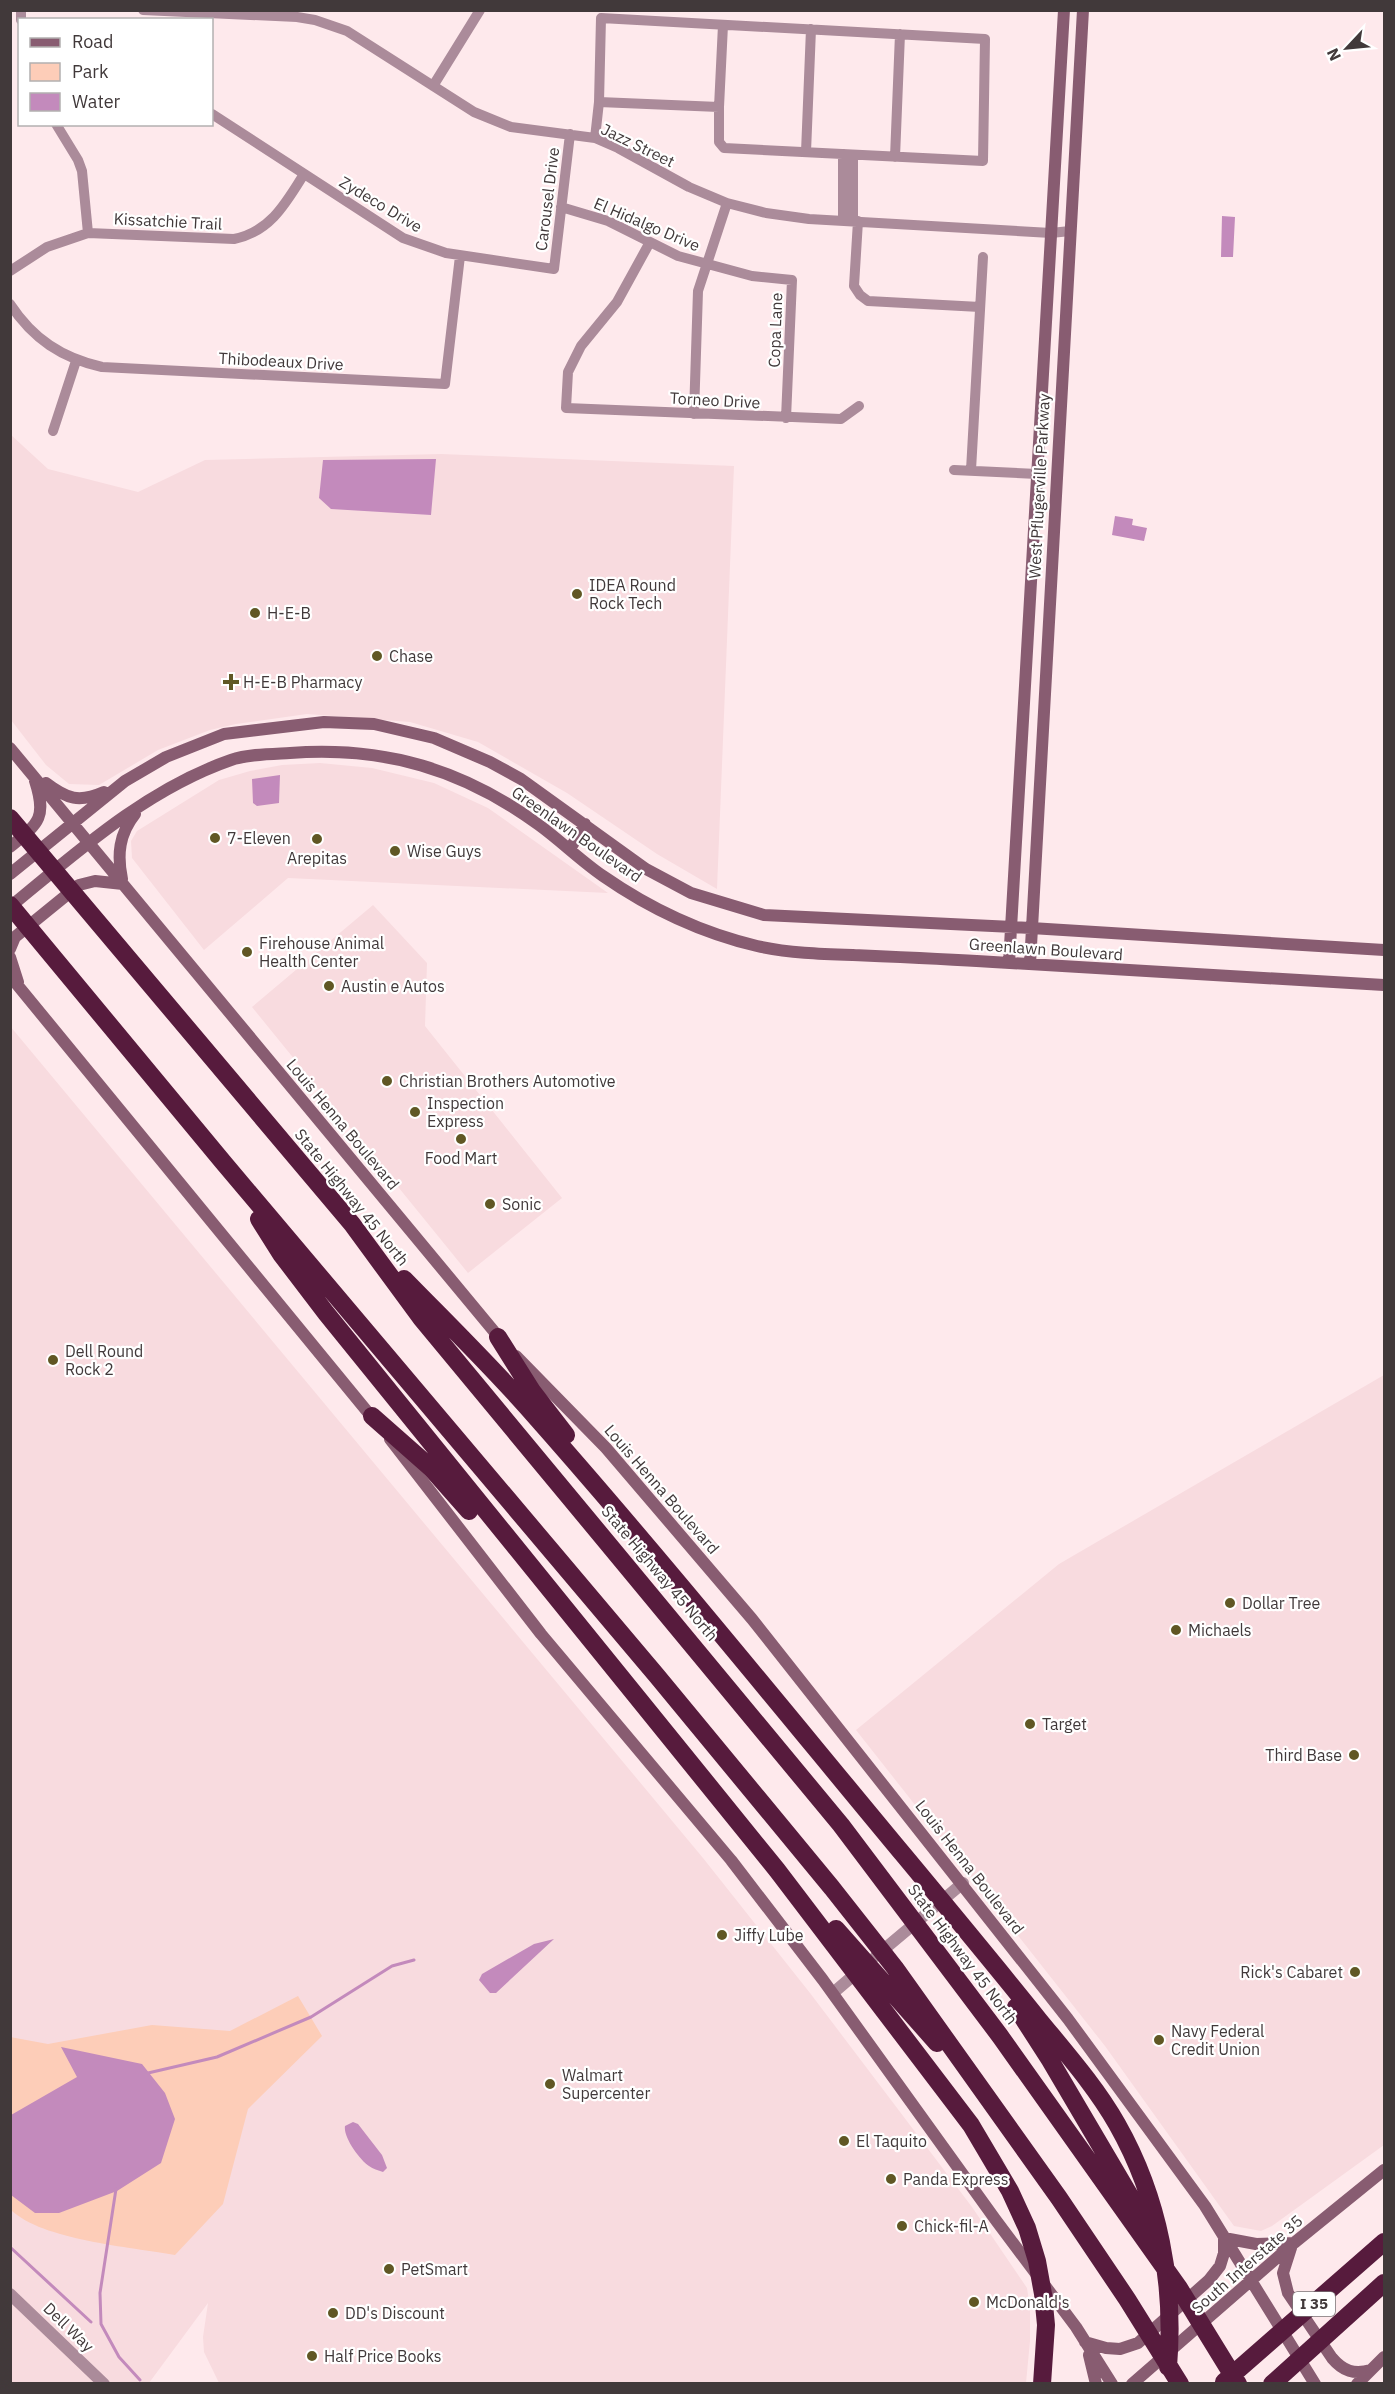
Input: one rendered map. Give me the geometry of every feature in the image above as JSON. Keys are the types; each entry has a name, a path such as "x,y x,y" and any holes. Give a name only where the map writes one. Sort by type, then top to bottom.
{"highway":[{"name":"State Highway 45 North","path":"10,818 352,1224 421,1318 842,1825 1000,2036 1179,2288 1238,2384"},
{"path":"10,906 832,1888 895,1968 984,2093 1121,2289 1180,2384"},
{"path":"223,1162 287,1263 487,1515 777,1869 927,2065 992,2157 1027,2228 1037,2261 1046,2325 1042,2384"},
{"path":"352,1224 524,1404 599,1490 1030,2008 1116,2122 1135,2159 1151,2202 1161,2239 1167,2274 1170,2337 1166,2384"},
{"path":"498,1337 532,1391 694,1595 795,1716 998,1980 1050,2060 1143,2218 1179,2288"},
{"path":"372,1416 431,1468 571,1626 703,1794 802,1891 914,2018 984,2093"},
{"name":"I 35","path":"1223,2384 1384,2242"},
{"name":"I 35","path":"1272,2384 1384,2283"},
{"path":"1214,2384 1244,2365"}],"main road":[{"name":"West Pflugerville Parkway","path":"1009,963 1064,10"},
{"name":"West Pflugerville Parkway","path":"1030,964 1083,10"},
{"path":"1030,583 1050,584"},
{"name":"Greenlawn Boulevard","path":"10,874 125,781 166,758 224,734 324,722 374,724 435,738 490,762 521,779 646,869 691,893 764,915 1031,928 1384,950"},
{"name":"Louis Henna Boulevard","path":"10,748 498,1337 606,1448 752,1619 963,1883 1068,2019 1204,2206 1315,2384"},
{"name":"Greenlawn Boulevard","path":"10,906 89,842 142,804 188,779 234,759 322,750 362,752 424,765 483,789 537,824 602,875 660,911 732,939 761,947 809,953 1384,986"},
{"path":"32,774 58,792 73,798 90,798 125,781"},
{"path":"10,847 30,831 41,816 40,798 32,774"},
{"path":"10,949 15,937 78,885 94,880 123,884 119,863 120,846 125,828 142,804"},
{"path":"570,849 585,824"},
{"path":"10,957 15,986"},
{"path":"10,976 15,986 372,1416 541,1634 730,1859 833,1993 1113,2384"},
{"name":"South Interstate 35","path":"1132,2384 1294,2243 1384,2170"},
{"path":"1085,2342 1120,2349 1138,2343 1209,2280 1222,2259 1224,2238 1256,2244 1294,2243 1283,2273 1288,2293 1340,2368 1361,2373 1371,2370"},
{"path":"1085,2342 1096,2384"},
{"path":"1357,2384 1384,2357"},
{"path":"1364,2384 1371,2370"}],"street":[{"name":"Jazz Street","path":"143,10 179,16 297,17 315,20 347,31 474,112 496,122 511,127 595,138 689,187 727,203 766,213 809,219 1051,233 1070,231"},
{"path":"433,86 480,10"},
{"path":"595,138 599,102 601,18 985,39 983,161 724,148 719,142 723,25"},
{"path":"806,152 812,29"},
{"path":"895,157 900,34"},
{"path":"599,102 719,107"},
{"name":"Zydeco Drive","path":"213,115 403,238 428,248 460,256 554,269"},
{"path":"57,126 78,160 82,171 88,232"},
{"name":"Carousel Drive","path":"554,269 570,134"},
{"path":"848,154 854,286 860,295 868,301 980,307"},
{"name":"Kissatchie Trail","path":"10,271 47,247 88,232 234,239 243,237 266,226 278,215 304,174"},
{"path":"694,414 698,291 727,203"},
{"name":"El Hidalgo Drive","path":"561,207 602,218 678,256 752,276 792,280"},
{"name":"Torneo Drive","path":"650,242 617,302 581,346 568,372 566,408 841,419 859,406"},
{"name":"Thibodeaux Drive","path":"10,304 27,326 53,348 76,361 123,369 445,384 460,256"},
{"path":"971,470 983,257"},
{"name":"Copa Lane","path":"786,418 792,280"},
{"path":"53,431 76,361"},
{"path":"954,470 1037,474"},
{"path":"833,1993 963,1883"},
{"name":"Dell Way","path":"10,2294 104,2384"}],"shaded area":[{"path":"10,434 48,469 138,492 205,460 441,454 734,466 717,889 657,854 567,793 478,742 410,722 307,714 236,724 210,730 158,750 99,785 69,784 46,765 11,720"},
{"path":"320,763 372,768 434,783 488,808 608,893 288,878 204,950 132,858 131,841 137,831 219,780 282,765"},
{"path":"373,905 427,963 425,1026 562,1198 468,1273 252,1007"},
{"path":"10,1026 703,1858 810,1993 972,2207 1027,2288 1030,2308 1030,2341 1026,2383 219,2383 204,2352 203,2337 208,2303 149,2383 11,2383"},
{"path":"1384,1375 1384,2145 1272,2226 1261,2231 1234,2226 1105,2046 856,1730 1059,1564"}],"green space":[{"path":"298,1996 322,2036 248,2109 223,2204 175,2255 65,2235 44,2229 11,2210 10,2037 48,2044 152,2025 230,2031"}],"water":[{"path":"1222,216 1235,217 1233,257 1221,257"},
{"path":"436,459 431,515 331,509 319,498 323,460"},
{"path":"1115,516 1133,519 1132,525 1147,528 1144,541 1112,535"},
{"path":"280,775 279,803 257,806 253,803 252,779"},
{"path":"554,1939 496,1993 490,1993 479,1980 482,1974 534,1944"},
{"path":"61,2047 142,2064 165,2093 175,2119 161,2163 117,2191 59,2213 35,2213 11,2195 11,2115 77,2077"},
{"path":"353,2122 358,2124 382,2155 387,2168 383,2172 369,2166 353,2148 345,2126"}],"waterway":[{"path":"148,2073 217,2057 311,2017 392,1966 414,1960"},
{"path":"116,2189 100,2293 101,2324 119,2357 140,2380"},
{"path":"10,2247 91,2322"}],"place":[{"name":"IDEA Round Rock Tech","path":"577,594"},
{"name":"H-E-B","path":"255,613"},
{"name":"Chase","path":"377,656"},
{"name":"H-E-B Pharmacy","path":"231,682"},
{"name":"7-Eleven","path":"215,838"},
{"name":"Arepitas","path":"317,839"},
{"name":"Wise Guys","path":"395,851"},
{"name":"Firehouse Animal Health Center","path":"247,952"},
{"name":"Austin e Autos","path":"329,986"},
{"name":"Christian Brothers Automotive","path":"387,1081"},
{"name":"Inspection Express","path":"415,1112"},
{"name":"Food Mart","path":"461,1139"},
{"name":"Sonic","path":"490,1204"},
{"name":"Dell Round Rock 2","path":"53,1360"},
{"name":"Dollar Tree","path":"1230,1603"},
{"name":"Michaels","path":"1176,1630"},
{"name":"Target","path":"1030,1724"},
{"name":"Third Base","path":"1354,1755"},
{"name":"Jiffy Lube","path":"722,1935"},
{"name":"Rick's Cabaret","path":"1355,1972"},
{"name":"Navy Federal Credit Union","path":"1159,2040"},
{"name":"Walmart Supercenter","path":"550,2084"},
{"name":"El Taquito","path":"844,2141"},
{"name":"Panda Express","path":"891,2179"},
{"name":"Chick-fil-A","path":"902,2226"},
{"name":"PetSmart","path":"389,2269"},
{"name":"McDonald's","path":"974,2302"},
{"name":"DD's Discount","path":"333,2313"},
{"name":"Half Price Books","path":"312,2356"}]}
